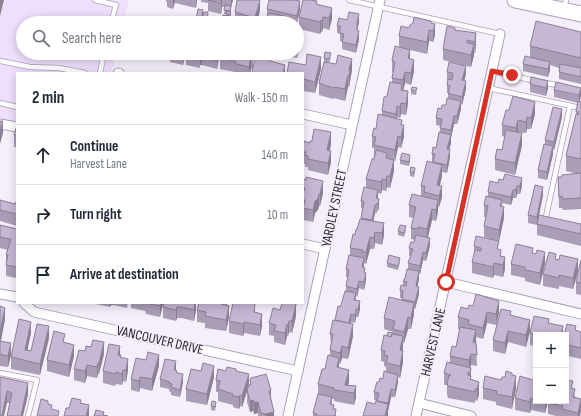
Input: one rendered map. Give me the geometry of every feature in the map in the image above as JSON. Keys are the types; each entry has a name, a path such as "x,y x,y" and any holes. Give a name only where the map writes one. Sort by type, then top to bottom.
{"main road":[{"path":"515,0 565,5 581,14"}],"street":[{"name":"YARDLEY STREET","path":"288,416 379,3"},
{"name":"HARVEST LANE","path":"416,416 500,34"},
{"path":"304,114 352,125"},
{"path":"0,124 16,127"},
{"path":"304,244 325,249"},
{"path":"446,282 581,314"},
{"path":"0,294 16,297"},
{"name":"VANCOUVER DRIVE","path":"35,308 298,371"},
{"path":"419,403 471,416"}],"lane":[{"path":"95,0 116,5 113,16"},
{"path":"349,0 379,3 500,34"},
{"path":"100,72 103,60"},
{"path":"0,61 30,67 59,68 80,72"},
{"path":"492,71 566,88"},
{"path":"488,88 581,108"},
{"path":"0,103 16,107"},
{"path":"550,224 544,221 570,106"},
{"path":"0,373 37,380 28,416"}],"shaded area":[{"path":"0,0 129,0 125,16 16,16 16,60 114,60 111,72 16,72 16,123 0,119"}],"building":[{"path":"208,0 221,0 221,3"},
{"path":"237,0 260,0 256,16 248,16 235,12"},
{"path":"269,0 300,1 297,16 267,9"},
{"path":"303,0 317,1 316,4 332,8 329,18 323,17 322,21 321,20 320,22 304,18 304,16 299,16"},
{"path":"225,5 231,6 230,11 224,10"},
{"path":"198,9 203,10 202,16 197,16"},
{"path":"227,11 231,12 230,15 226,14"},
{"path":"204,12 208,12 208,16 203,16"},
{"path":"349,12 359,14 357,30 359,31 356,45 342,42 344,34 340,33 340,26 337,26 339,18 347,20"},
{"path":"268,13 284,16 267,16"},
{"path":"414,17 431,21 431,23 435,24 433,31 429,30 427,42 399,36 401,26 409,28 413,23"},
{"path":"536,21 581,32 581,58 530,46"},
{"path":"447,26 455,28 455,30 476,33 475,42 467,40 467,43 474,44 471,55 443,49"},
{"path":"395,46 410,50 408,58 414,60 411,73 405,72 403,80 392,78 395,62 392,60"},
{"path":"325,52 331,53 329,59 324,58"},
{"path":"307,54 321,57 315,82 304,79 304,72 287,72 289,62 306,65"},
{"path":"338,55 352,59 345,89 333,88 319,83 324,62 336,64"},
{"path":"525,56 550,62 548,69 523,64"},
{"path":"230,60 250,60 249,67 236,64 235,61"},
{"path":"255,60 270,60 285,65 283,72 252,72"},
{"path":"449,62 466,66 462,80 466,81 462,97 448,93 450,86 447,85 448,79 452,80 453,73 447,72"},
{"path":"560,64 581,68 581,77 559,72"},
{"path":"531,77 548,81 546,88 530,84"},
{"path":"390,82 402,84 401,90 408,91 406,104 401,103 400,107 397,106 396,114 382,111 384,97 387,96"},
{"path":"556,82 581,88 579,95 554,90"},
{"path":"412,87 417,88 416,91 411,90"},
{"path":"513,96 535,102 531,118 527,117 526,122 518,120 516,128 502,125 506,110 509,110"},
{"path":"447,98 461,101 457,116 454,116 451,130 440,128 442,119 436,118 438,108 441,109 442,105 446,105"},
{"path":"578,101 581,102 581,159 566,156 576,114 578,115 579,112 576,112"},
{"path":"553,107 562,109 554,142 545,140"},
{"path":"378,114 402,120 401,125 404,125 401,137 398,136 395,150 374,145 376,137 372,136 374,128 376,129"},
{"path":"0,121 3,121 0,132"},
{"path":"314,129 331,132 327,150 331,151 328,163 308,159 308,156 305,155 306,152 304,152 304,141 310,143 310,141 312,141"},
{"path":"506,130 522,133 515,163 495,159 497,149 502,150"},
{"path":"439,132 451,135 447,149 450,149 447,165 433,162 435,154 432,154 433,147 436,148"},
{"path":"544,144 553,146 547,172 538,170"},
{"path":"376,150 387,153 386,158 394,160 390,176 387,176 386,180 382,179 381,182 366,179"},
{"path":"402,153 410,155 409,162 400,160"},
{"path":"427,161 442,165 437,185 442,186 439,196 424,192 425,186 421,186"},
{"path":"411,167 415,168 414,173 410,172"},
{"path":"581,173 581,198 563,199 562,196 559,197 558,177 562,177 562,175"},
{"path":"505,174 522,178 520,186 517,186 516,190 513,190 511,197 488,192 490,181 498,183 499,179 503,180"},
{"path":"306,177 323,181 320,194 318,199 315,201 313,210 304,208 304,179 306,180"},
{"path":"535,185 543,187 537,217 528,215"},
{"path":"364,187 378,190 376,198 379,199 378,204 377,203 377,205 375,205 372,220 361,218 364,202 361,201"},
{"path":"412,194 438,200 436,210 432,209 427,229 418,227 418,229 411,228 416,207 409,205"},
{"path":"486,196 502,200 500,206 504,207 499,230 484,226 488,206 484,205"},
{"path":"0,200 15,204 16,202 16,214 0,210"},
{"path":"539,215 581,224 581,234 537,224"},
{"path":"360,219 384,223 382,233 375,232 374,238 370,237 366,252 362,252 363,250 350,248 353,234 355,235"},
{"path":"0,225 16,229 16,267 6,265 8,255 6,255 11,239 0,237"},
{"path":"400,225 406,226 404,233 398,231"},
{"path":"416,235 430,238 426,253 423,252 420,266 408,263 413,249 409,248 411,242 414,242"},
{"path":"476,236 499,241 497,249 501,250 500,256 505,257 503,265 494,263 493,267 472,262 475,250 481,251 481,248 474,246"},
{"path":"516,244 533,248 532,253 536,254 537,250 545,252 540,273 525,270 525,267 511,264"},
{"path":"549,252 556,254 555,259 559,260 560,255 578,259 573,278 559,275 559,278 543,274"},
{"path":"349,255 364,258 362,267 365,268 364,272 366,273 364,282 359,281 357,289 346,286 349,271 346,269"},
{"path":"389,255 400,258 398,266 387,263"},
{"path":"581,260 581,283 576,282"},
{"path":"407,269 419,271 416,286 419,287 415,302 402,299 403,291 400,290 401,285 406,286 407,282 403,281"},
{"path":"345,291 356,293 354,300 360,301 355,315 351,314 349,323 335,320 338,306 340,307 341,305"},
{"path":"476,294 499,301 496,314 487,312 483,328 468,324 469,320 458,317 461,307 468,309 469,305 473,306"},
{"path":"389,297 414,303 411,318 408,317 404,332 393,329 395,321 384,318"},
{"path":"164,304 195,304 194,310 177,307 176,310 163,307"},
{"path":"199,304 221,304 229,306 226,320 205,316 206,312 197,310"},
{"path":"233,304 255,304 254,312 262,314 260,325 229,321"},
{"path":"282,304 296,304 292,321 289,321 288,325 287,324 285,333 274,331 276,325 269,323 273,308 280,310"},
{"path":"0,306 5,308 0,332"},
{"path":"501,309 511,311 510,315 530,320 526,335 508,331 505,343 493,340"},
{"path":"534,316 549,319 548,323 563,326 562,332 530,333"},
{"path":"19,319 31,322 25,350 31,351 37,324 49,326 40,364 11,357"},
{"path":"333,320 353,324 348,348 342,346 340,353 330,350 333,334 330,334"},
{"path":"567,324 576,326 575,330 581,332 581,348 569,345 569,332 565,332"},
{"path":"460,327 476,330 473,342 476,343 477,355 471,354 469,360 450,356 452,346 456,347"},
{"path":"54,331 65,334 63,342 74,345 69,365 47,360"},
{"path":"388,332 393,333 391,337 387,336"},
{"path":"392,334 403,336 400,350 403,351 400,366 386,363 388,356 384,355 385,351 381,350 384,335 391,337"},
{"path":"93,340 104,342 97,367 87,365 85,371 74,369 79,350 85,351 86,346 91,347"},
{"path":"0,341 11,343 8,356 0,354"},
{"path":"109,344 120,346 118,355 128,359 126,370 123,370 122,374 103,371"},
{"path":"148,352 159,355 152,379 140,377 139,381 131,379 136,358 146,360"},
{"path":"328,355 339,358 337,367 349,370 345,385 356,386 354,393 334,390 334,388 318,384 322,369 325,369"},
{"path":"165,359 176,361 174,370 176,370 177,373 183,374 180,390 171,387 172,384 169,383 170,382 160,379"},
{"path":"447,362 471,368 470,373 468,372 468,375 471,376 470,379 479,382 475,392 448,386 447,383 449,376 451,375 444,373"},
{"path":"203,363 214,366 207,394 186,389 191,369 201,371"},
{"path":"227,367 249,374 242,396 233,396 233,394 218,389 220,381 216,380 218,369 226,371"},
{"path":"384,371 398,375 395,390 391,389 388,403 377,401 379,393 374,392 377,382 379,382 380,378 383,379"},
{"path":"506,371 516,376 512,397 496,394 497,391 483,388 485,376 501,380 502,377 505,377"},
{"path":"266,374 271,390 269,391 274,412 265,414 261,413 258,402 254,402 253,400 250,401 247,390 249,385 251,385 251,378"},
{"path":"520,376 533,380 533,399 531,398 530,402 515,398"},
{"path":"0,377 28,383 21,416 7,416 12,393 7,391 2,416 0,416"},
{"path":"569,380 573,381 571,388 575,389 573,397 581,399 578,413 562,409 563,406 553,404 569,404"},
{"path":"318,394 332,397 330,404 334,405 333,409 336,409 335,416 316,416 317,414 313,413"},
{"path":"72,398 81,400 80,403 89,405 86,416 64,416 66,408 69,408"},
{"path":"41,399 48,401 48,404 52,405 51,409 59,411 58,416 37,416"},
{"path":"212,401 216,402 215,407 211,406"},
{"path":"376,401 388,404 385,416 363,416 367,402 375,404"},
{"path":"96,410 104,412 103,415 108,416 94,416"}],"route":[{"path":"446,282 492,71 512,75"}]}
